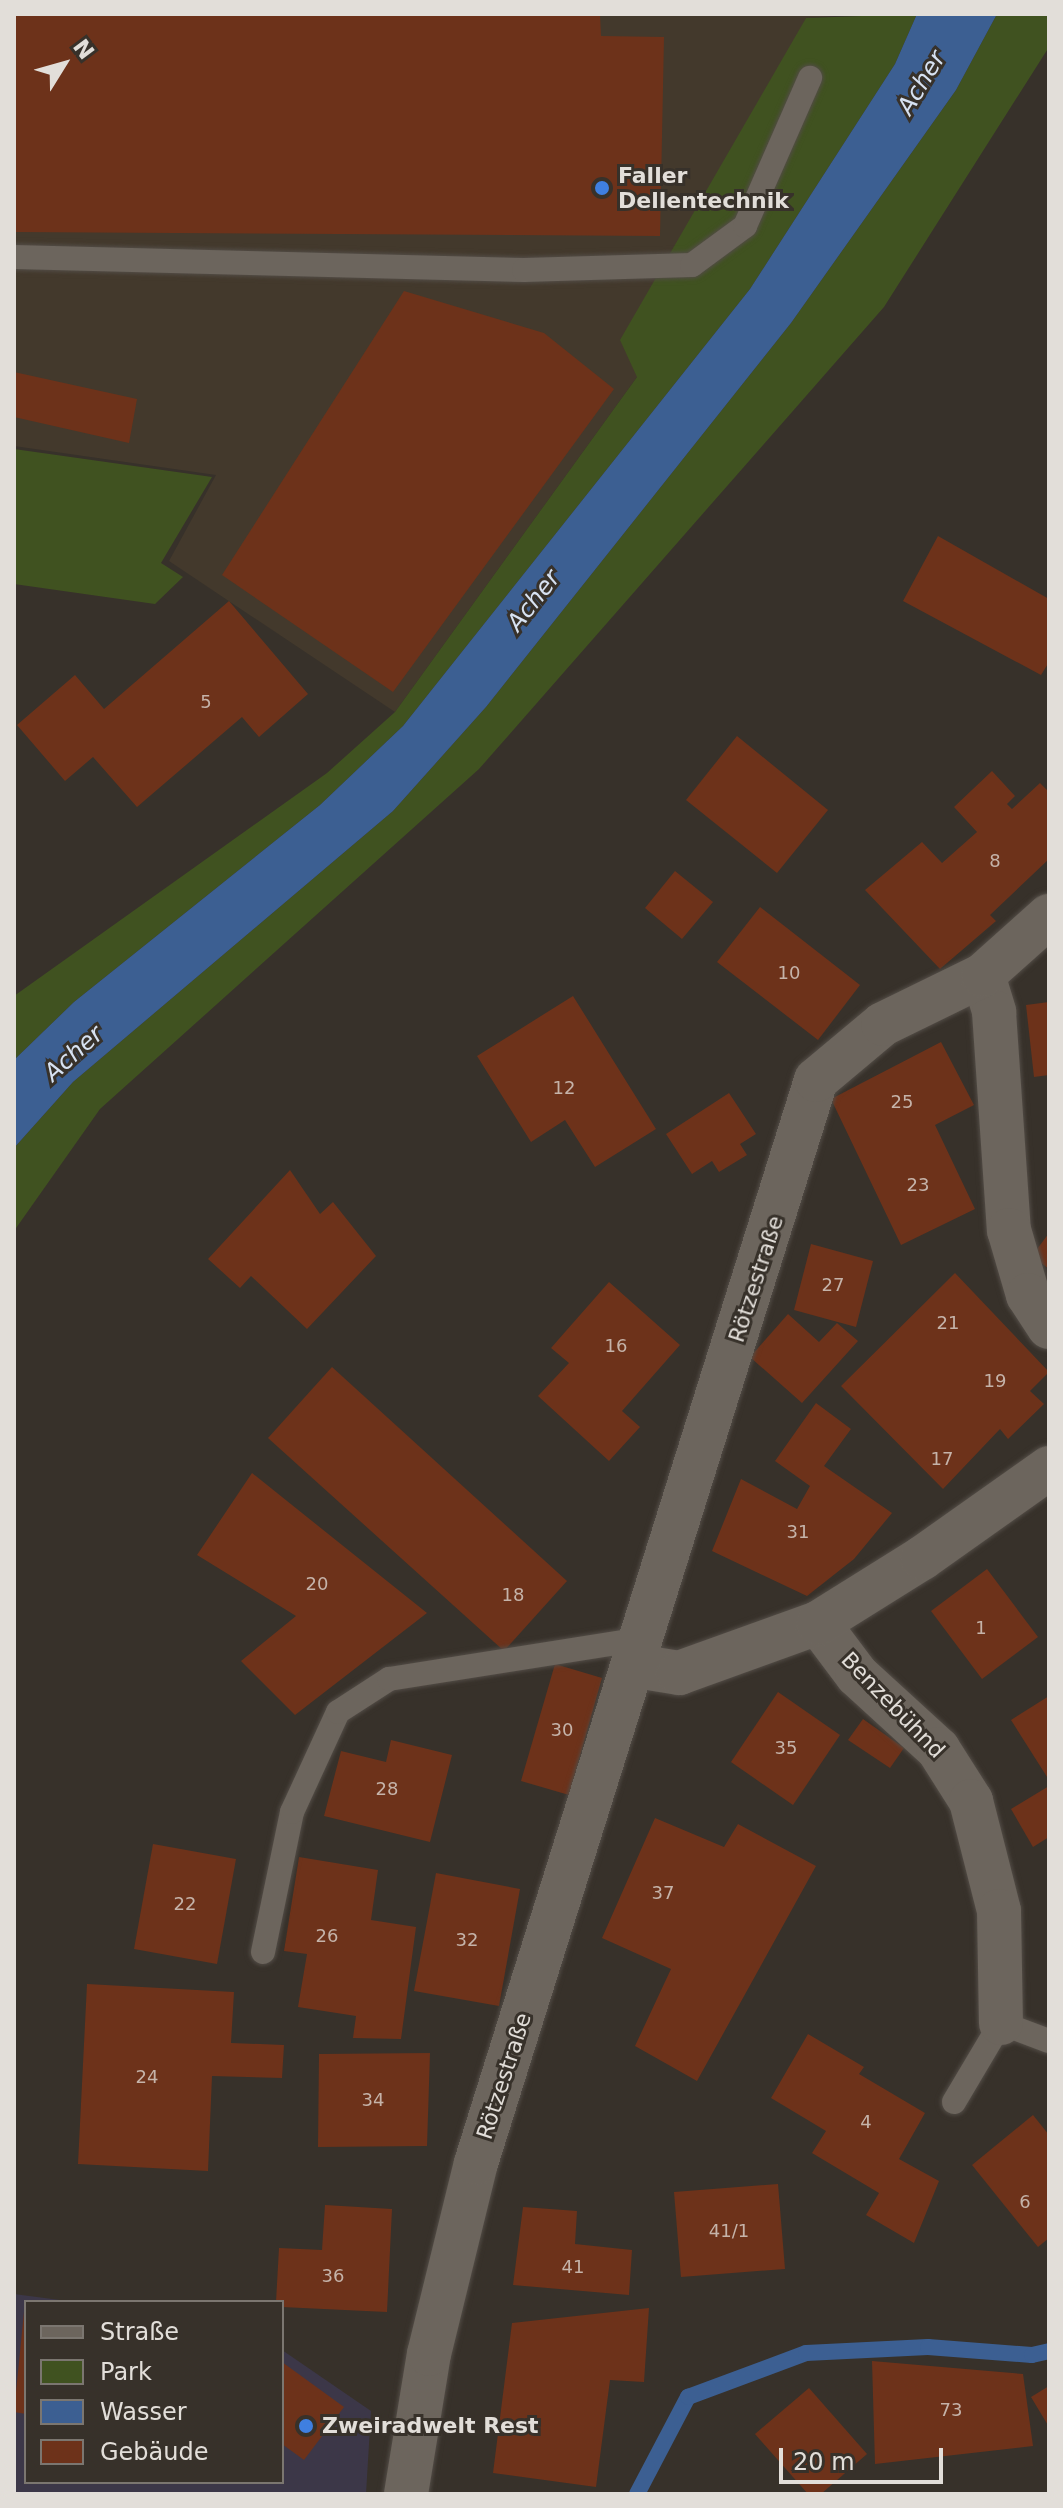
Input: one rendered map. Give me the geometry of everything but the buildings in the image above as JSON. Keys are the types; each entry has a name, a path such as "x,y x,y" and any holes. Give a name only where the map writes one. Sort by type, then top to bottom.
{"street":[{"name":"Rötzestraße","path":"406,2494 429,2354 476,2163 816,1080 883,1024 983,975 1049,916"},
{"path":"983,975 994,1012 1009,1230 1028,1295 1049,1327"},
{"path":"638,1652 679,1673 818,1623 922,1558 1049,1468"},
{"name":"Benzebühnd","path":"818,1623 857,1675 938,1749 971,1801 999,1911 1001,2023"}],"lane":[{"path":"14,257 524,270 692,265 745,226 810,78"},
{"path":"263,1952 292,1812 338,1712 389,1679 638,1652"},
{"path":"954,2102 1001,2023 1049,2041"}],"shaded area":[{"path":"14,14 866,14 806,18 637,377 395,712 169,561 216,475 14,446"},
{"path":"14,2294 60,2300 24,2300 24,2484 284,2484 284,2351 371,2411 366,2494 14,2494"}],"green space":[{"path":"917,14 895,64 750,289 403,726 320,805 74,1002 14,1060 14,996 327,773 395,712 637,377 620,340 806,18"},
{"path":"997,14 1049,14 1049,47 884,307 479,769 100,1109 14,1231 14,1148 73,1082 393,811 486,707 791,323 956,90"},
{"path":"14,449 212,477 161,563 183,577 155,604 14,584"}],"water":[{"name":"Acher","path":"917,14 997,14 956,90 791,323 486,707 393,811 73,1082 14,1148 14,1060 74,1002 320,805 403,726 750,289 895,64"}],"waterway":[{"path":"637,2494 688,2397 806,2353 928,2347 1032,2355 1049,2351"}],"place":[{"name":"Faller Dellentechnik","path":"602,188"},
{"name":"Zweiradwelt Rest","path":"306,2426"}]}
